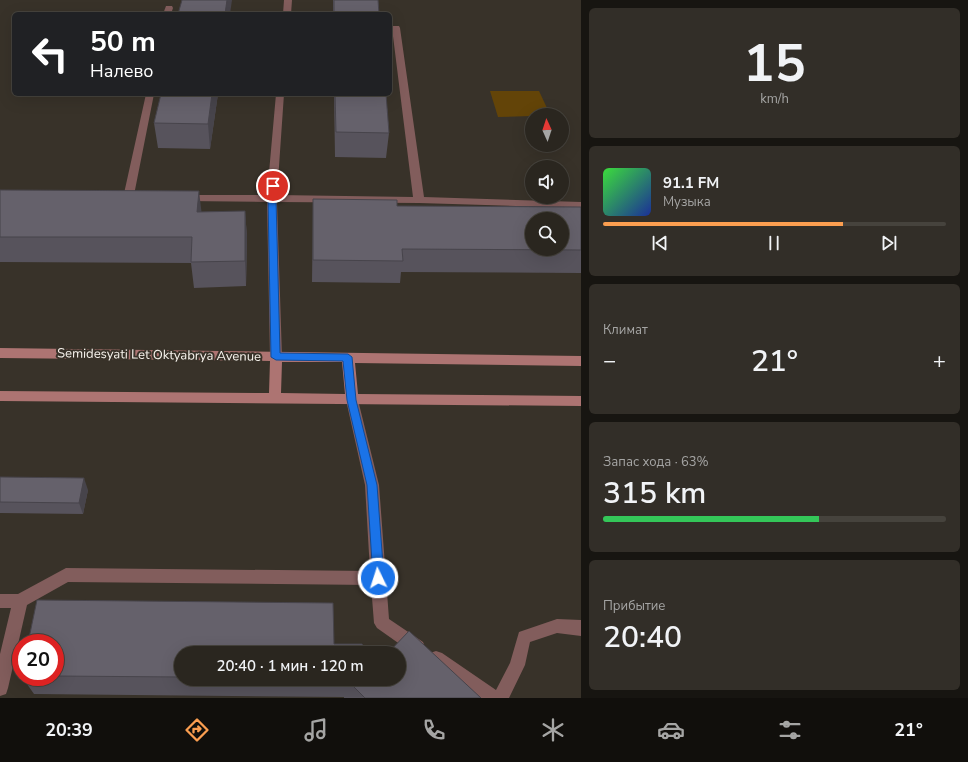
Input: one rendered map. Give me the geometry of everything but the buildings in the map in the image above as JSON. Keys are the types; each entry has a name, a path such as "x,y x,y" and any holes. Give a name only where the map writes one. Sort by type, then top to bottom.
{"main road":[{"name":"Semidesyati Let Oktyabrya Avenue","path":"0,353 581,360"},
{"path":"275,399 276,357"},
{"path":"348,357 352,400"},
{"path":"0,396 581,401"}],"lane":[{"path":"287,12 288,0"},
{"path":"396,28 419,200"},
{"path":"143,198 124,198 150,96"},
{"path":"276,357 272,199 280,96"},
{"path":"173,198 419,200 581,205"},
{"path":"352,400 372,485 382,623 494,698"},
{"path":"0,601 20,601 66,575 378,578"},
{"path":"0,688 20,601"},
{"path":"501,698 517,665 524,638 557,626 581,628"}],"shaded area":[{"path":"490,91 539,91 547,108 525,108 525,116 498,117"}],"route":[{"path":"273,186 272,199 276,357 348,357 352,400 372,485 378,578"}]}
